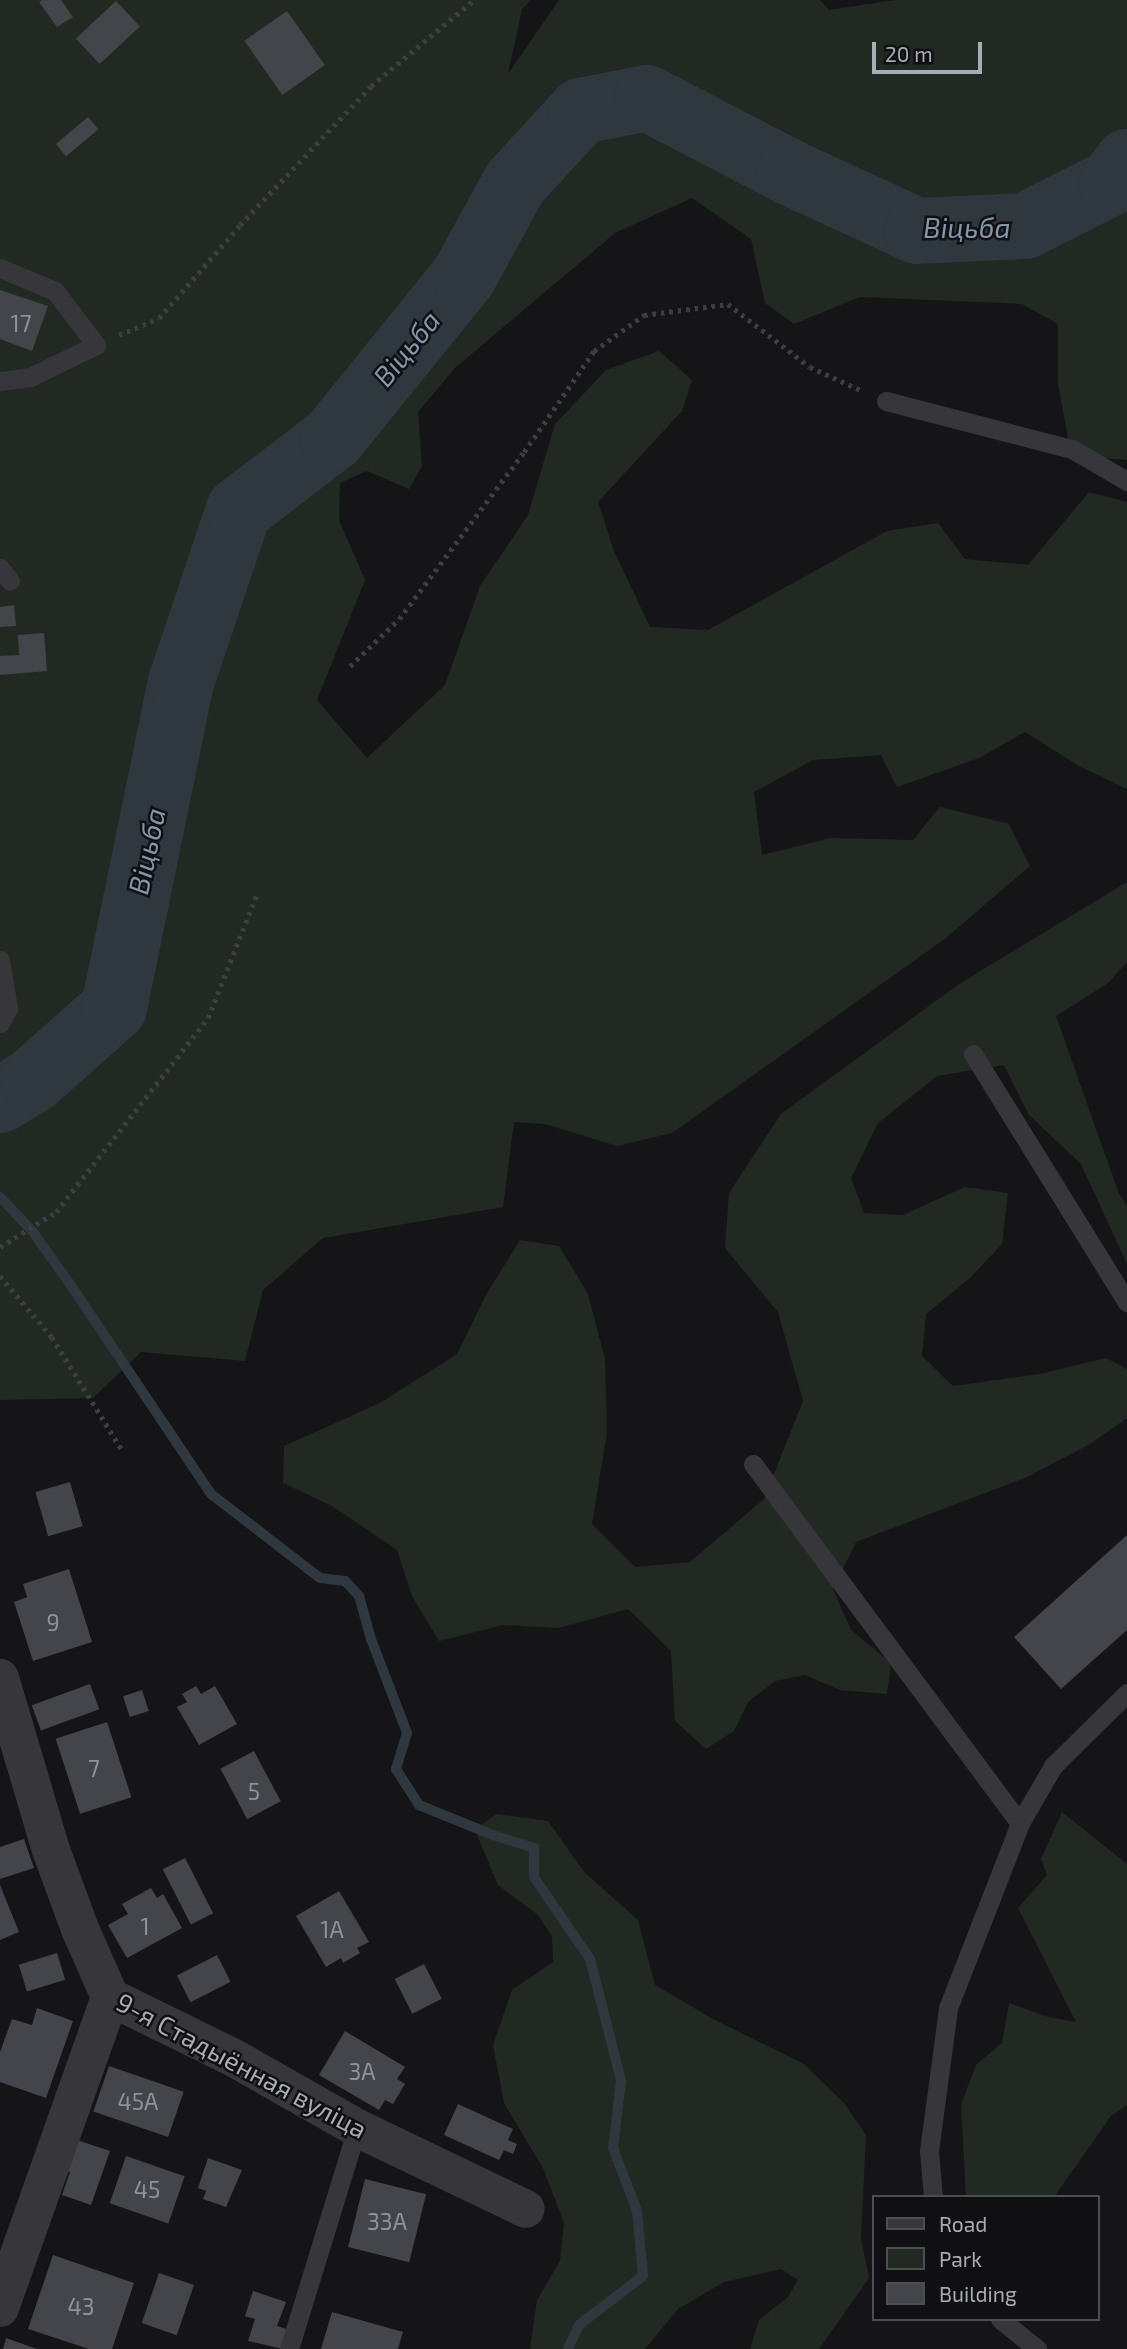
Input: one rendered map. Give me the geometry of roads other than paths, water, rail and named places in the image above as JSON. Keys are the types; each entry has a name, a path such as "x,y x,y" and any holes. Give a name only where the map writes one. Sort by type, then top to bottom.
{"street":[{"name":"9-я Стадыённая вуліца","path":"0,1678 51,1850 80,1929 110,1997 236,2059 357,2128 526,2209"},
{"path":"0,2308 110,1997"}],"lane":[{"path":"0,268 55,291 96,345 30,377 0,381"},
{"path":"886,401 1072,449 1127,481"},
{"path":"0,960 8,1008 0,1023"},
{"path":"973,1054 1127,1302"},
{"path":"753,1464 1020,1823"},
{"path":"933,2195 929,2151 948,2008 1020,1823 1053,1766 1127,1693"},
{"path":"289,2349 357,2128"},
{"path":"1002,2321 1037,2349"}],"waterway":[{"name":"Віцьба","path":"0,1100 33,1080 114,1008 181,682 239,510 333,438 464,276 515,183 581,111 647,98 789,172 917,231 1025,226 1112,182 1127,162"},
{"path":"0,1197 33,1232 70,1284 211,1494 320,1578 345,1581 359,1596 371,1639 407,1733 396,1769 419,1805 493,1835 534,1848 534,1877 590,1959 621,2081 613,2148 637,2211 643,2276 579,2325 568,2349"}]}
